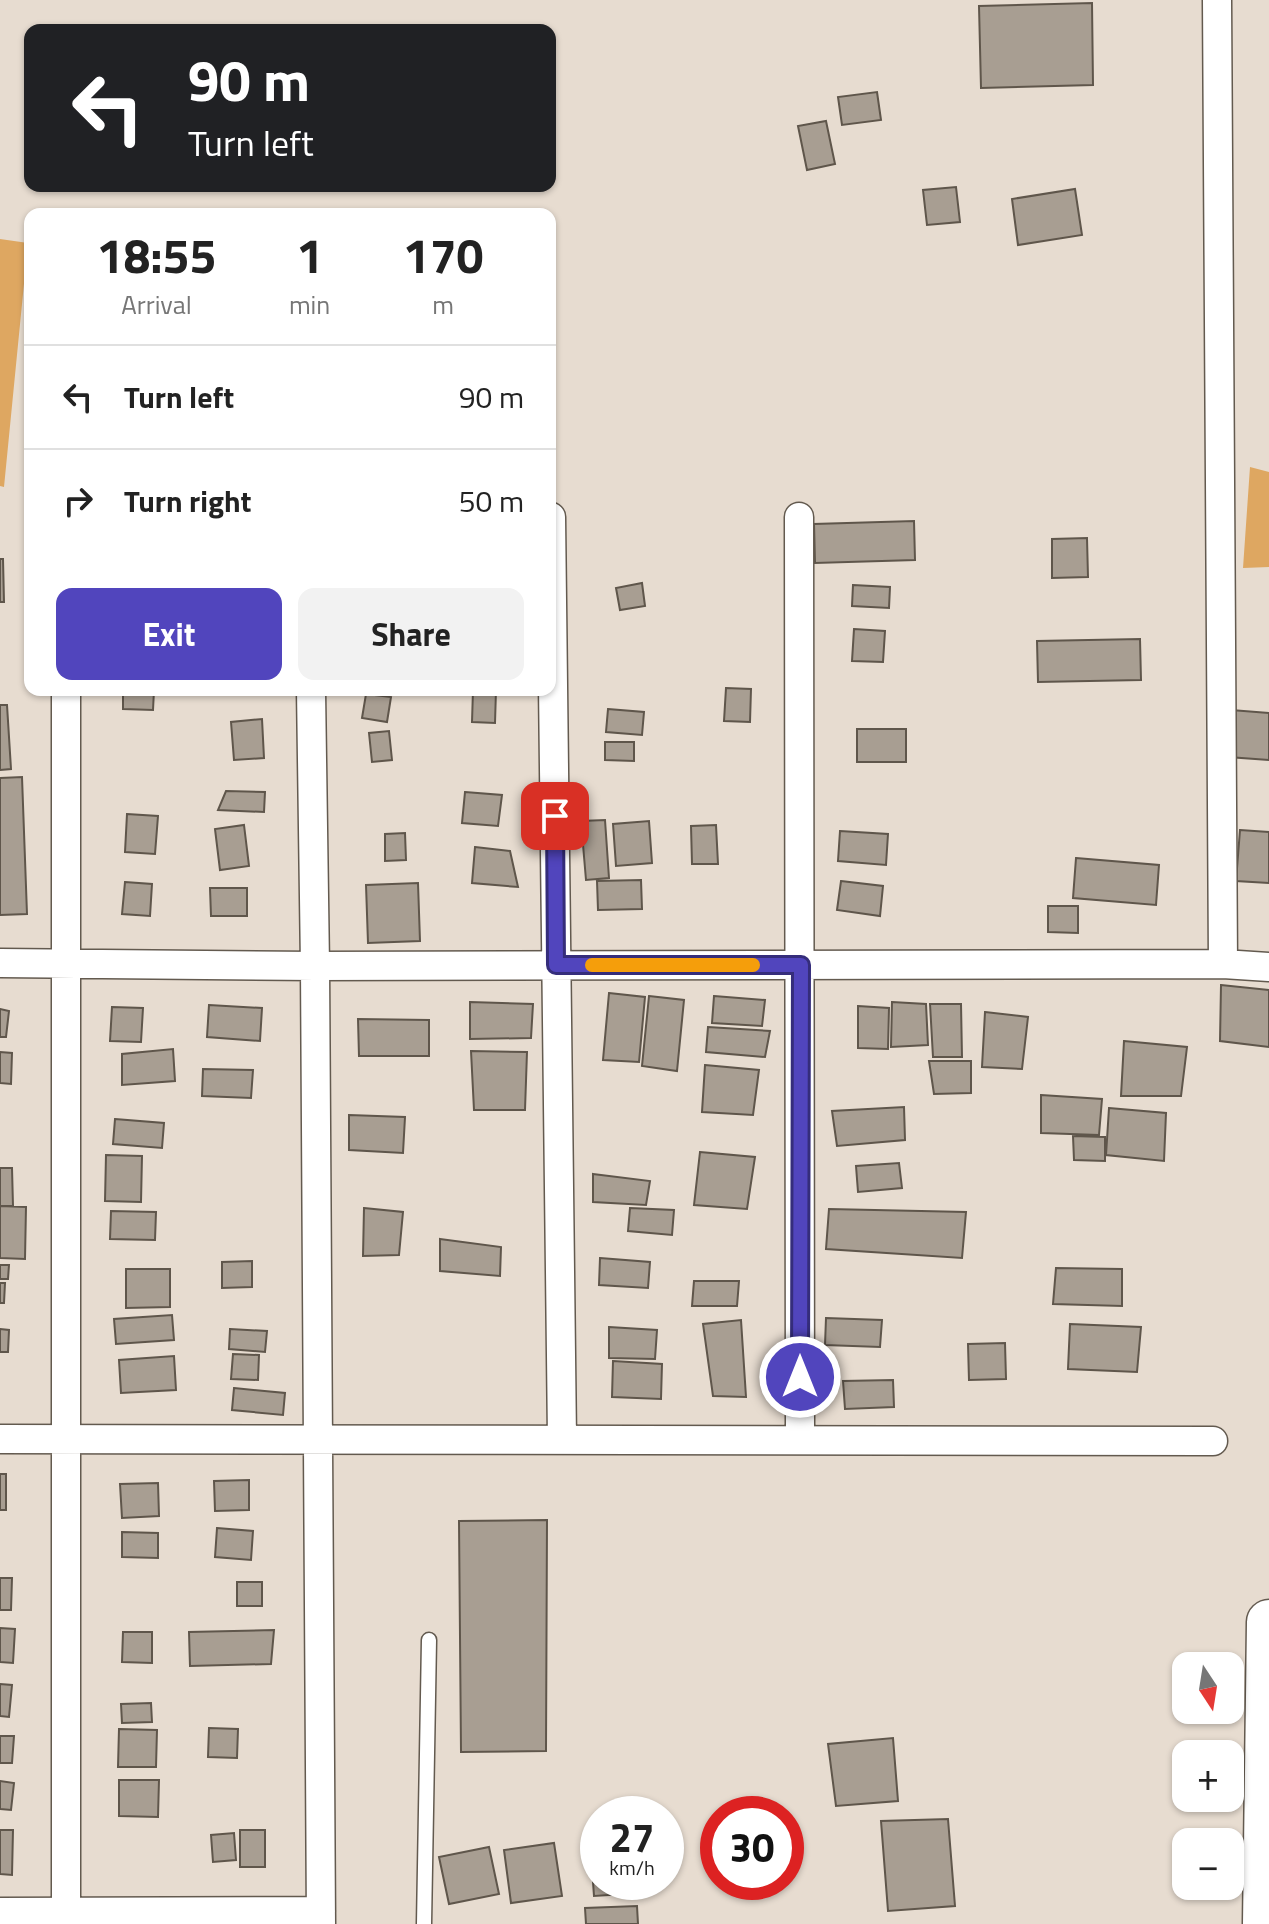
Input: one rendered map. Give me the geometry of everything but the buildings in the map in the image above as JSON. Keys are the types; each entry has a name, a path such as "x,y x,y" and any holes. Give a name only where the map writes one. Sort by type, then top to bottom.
{"main road":[{"path":"1265,1924 1269,1622"}],"street":[{"path":"1217,0 1223,964"},
{"path":"799,517 800,1440"},
{"path":"66,696 66,1918"},
{"path":"0,1912 66,1918 321,1917 311,696"},
{"path":"553,696 562,1439"},
{"path":"0,963 315,966 1223,964 1269,967"},
{"path":"0,1439 1213,1441"}],"lane":[{"path":"424,1924 429,1640"}],"shaded area":[{"path":"0,239 24,242 24,284 4,487 0,486"},
{"path":"1250,467 1269,472 1269,567 1243,568"}],"slow traffic":[{"path":"592,965 753,965"}],"route":[{"path":"555,816 556,965 801,965 800,1377"}]}
